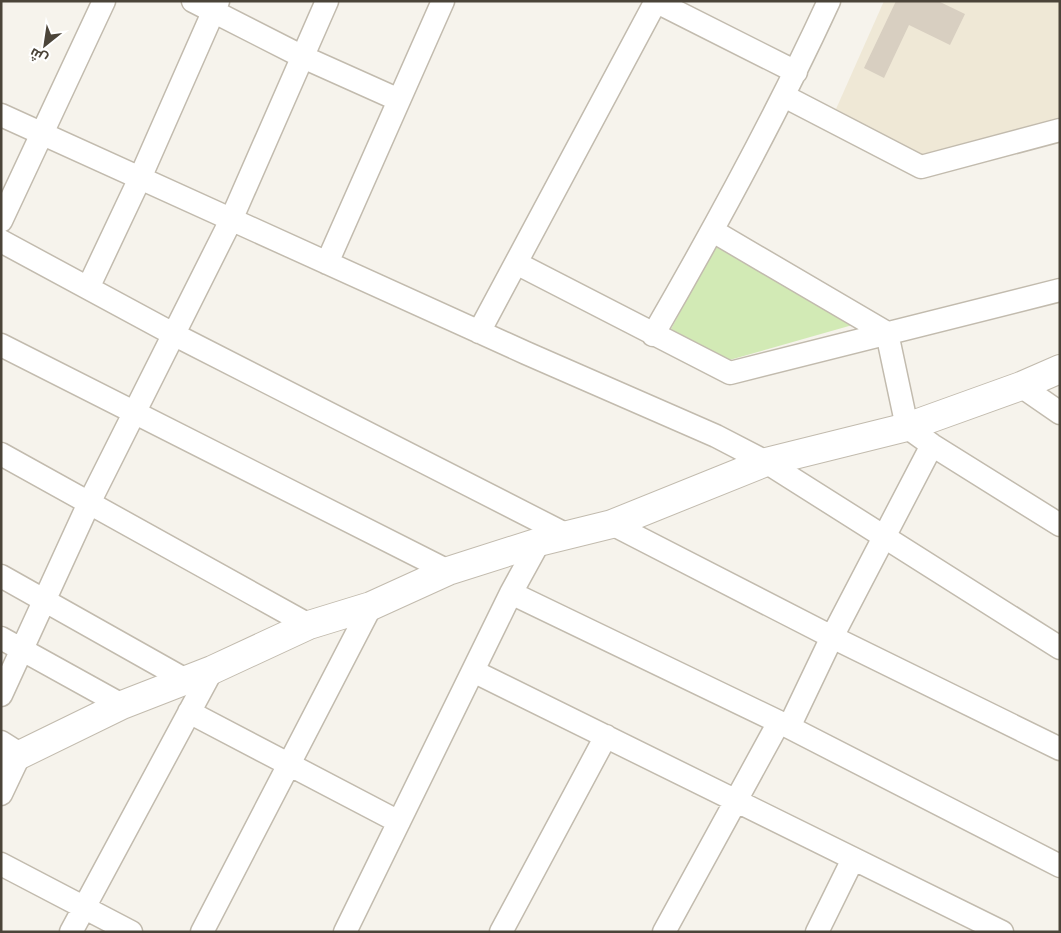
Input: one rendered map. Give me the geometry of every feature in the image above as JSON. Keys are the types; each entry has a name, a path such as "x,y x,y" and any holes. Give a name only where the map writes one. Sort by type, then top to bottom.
{"street":[{"path":"1,221 104,1"},
{"path":"192,1 216,7 303,57 399,100"},
{"path":"1,695 46,601 89,503 136,413 231,220 327,1"},
{"path":"327,263 443,1"},
{"path":"480,332 655,1 796,72"},
{"path":"653,335 713,230 784,96 829,1"},
{"path":"88,288 140,178 216,7"},
{"path":"784,96 921,167 1060,130"},
{"path":"1,115 480,332 716,436 766,462 883,538 1060,648"},
{"path":"713,230 887,332 907,427 932,445 1060,524"},
{"path":"1,241 174,335 569,536"},
{"path":"516,263 730,373 1060,290"},
{"path":"1,345 448,571"},
{"path":"1,794 8,753 184,679 212,670 309,625 371,606 448,571 539,542 612,524 766,462 907,427 1021,386 1060,369"},
{"path":"1021,386 1060,413"},
{"path":"664,932 736,800 784,725 932,445"},
{"path":"1,454 309,625"},
{"path":"612,524 832,637 1060,749"},
{"path":"354,929 399,822 511,593 539,542"},
{"path":"1,576 184,679"},
{"path":"511,593 784,725 1060,866"},
{"path":"202,932 290,766 371,606"},
{"path":"1,638 122,705"},
{"path":"71,932 212,670"},
{"path":"473,671 1002,932"},
{"path":"189,712 399,822"},
{"path":"501,932 606,736"},
{"path":"816,932 853,858"},
{"path":"1,864 132,932"}],"shaded area":[{"path":"884,1 1060,1 1060,120 922,157 836,109"}],"green space":[{"path":"716,245 856,324 726,361 671,329"}],"building":[{"path":"896,1 938,1 965,14 950,45 909,25 884,78 864,68"}]}
